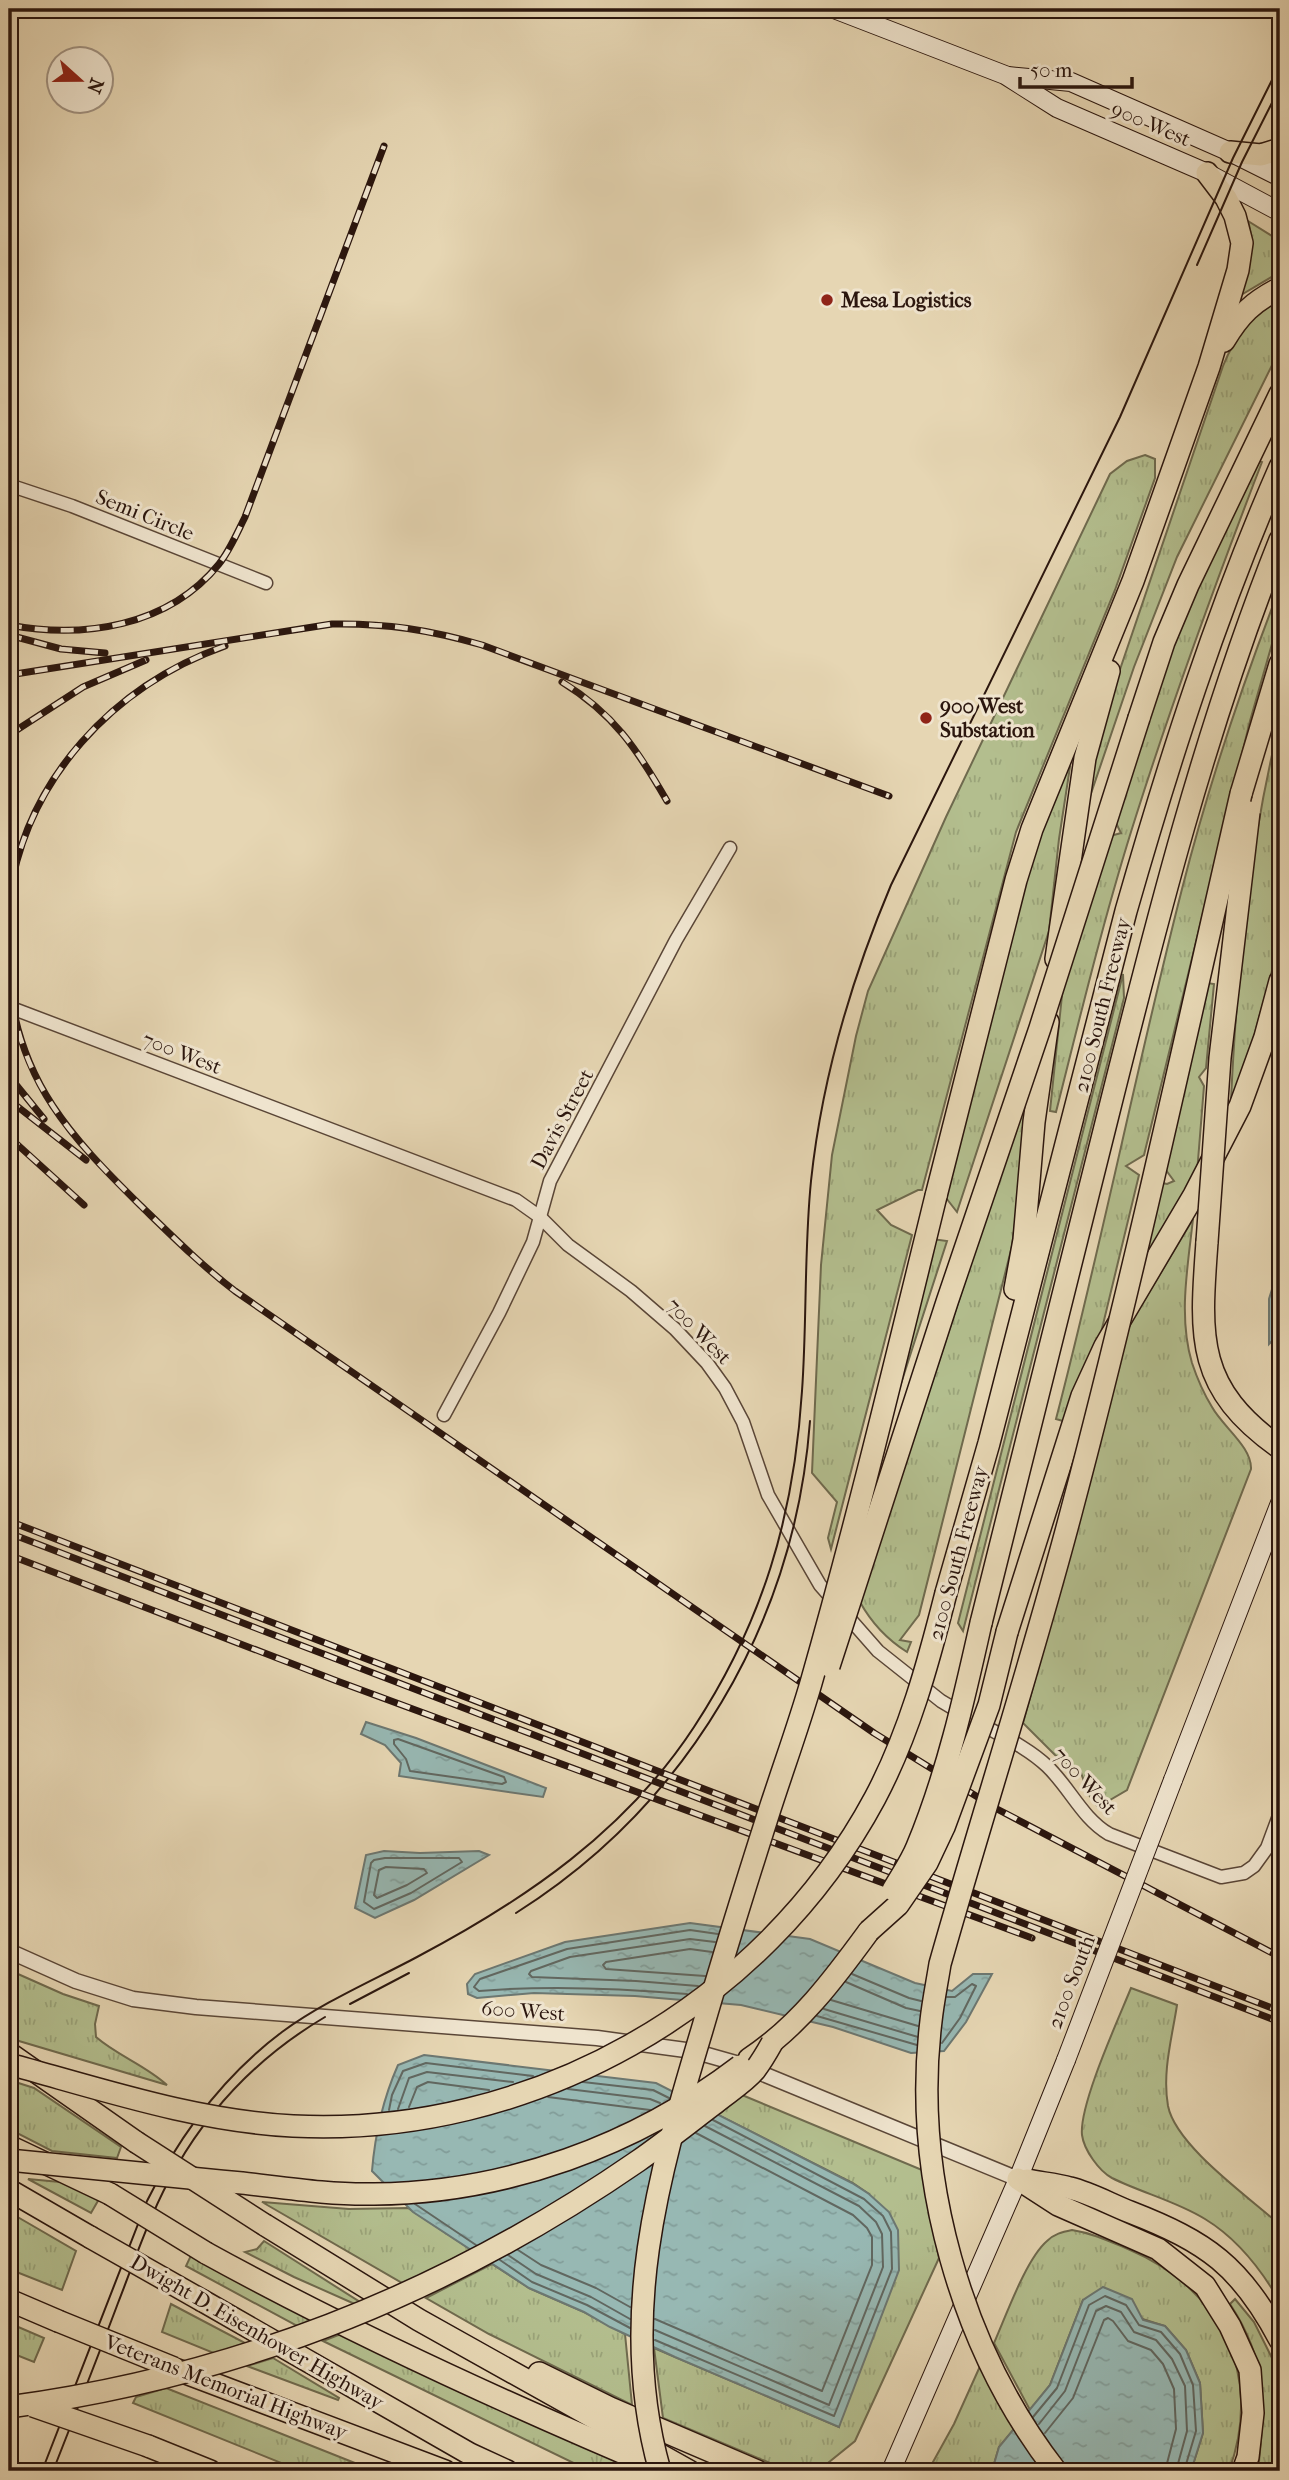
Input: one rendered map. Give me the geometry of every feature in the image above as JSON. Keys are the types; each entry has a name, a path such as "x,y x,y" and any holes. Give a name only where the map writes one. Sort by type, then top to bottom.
{"highway":[{"path":"1230,152 1261,155 1280,149"},
{"path":"660,2471 645,2385 640,2313 649,2237 677,2111 817,1661 855,1522 1016,880 1032,829 1133,581 1209,367 1238,270 1242,243 1236,216 1207,173"},
{"path":"1209,367 1238,318 1259,299 1280,288"},
{"path":"756,1853 816,1704 943,1314 1040,1028 1164,642 1188,585 1280,394"},
{"name":"2100 South Freeway","path":"125,2096 243,2121 316,2127 387,2123 469,2109 526,2092 584,2070 651,2034 699,2001 774,1936 817,1886 844,1848 876,1795 909,1722 927,1668 989,1443 1149,831 1229,595 1280,467"},
{"name":"2100 South Freeway","path":"772,2043 818,1999 869,1931 916,1850 936,1797 955,1735 1155,924 1202,760 1250,615 1280,540"},
{"path":"989,1443 1024,1240 1034,1122 1085,758 1133,581"},
{"path":"1056,2471 1036,2446 999,2384 960,2290 940,2218 931,2150 928,2094 930,2023 940,1964 1045,1612 1073,1507 1280,664"},
{"path":"1246,794 1220,1058 1202,1307 1204,1343 1214,1376 1240,1414 1280,1448"},
{"path":"869,1931 898,1905 927,1863 944,1827 980,1730 1007,1632 1082,1396 1105,1346 1194,1195 1240,1106 1280,981"},
{"path":"9,2160 343,2193 407,2193 464,2186 543,2168 630,2134 685,2104 772,2043"},
{"path":"14,2402 130,2386 235,2359 334,2325 433,2281 566,2210 655,2150 754,2070 772,2043"},
{"path":"9,2052 125,2096"},
{"path":"9,2052 136,2142 419,2320 689,2471"},
{"path":"9,2064 125,2096"},
{"path":"9,2146 110,2194 206,2253 298,2304 540,2418 666,2471"},
{"path":"1018,2179 1071,2188 1175,2230 1213,2253 1242,2281 1262,2306 1280,2340"},
{"path":"1018,2179 1058,2205 1158,2249 1205,2286 1230,2326 1250,2370 1252,2413 1248,2457 1243,2471"},
{"name":"Dwight D. Eisenhower Highway","path":"9,2190 470,2454 507,2471"},
{"name":"Veterans Memorial Highway","path":"9,2300 174,2368 445,2471"},
{"path":"419,2320 522,2364 610,2408 757,2471"},
{"path":"14,2402 149,2446 210,2471"}],"main road":[{"name":"900 West","path":"834,9 1005,75 1058,108 1207,173 1280,212"},
{"name":"900 West","path":"1005,75 1071,82 1280,177"},
{"name":"2100 South","path":"891,2471 1018,2179 1066,2060 1280,1503"}],"street":[{"name":"Semi Circle","path":"9,485 72,506 266,583"},
{"name":"Davis Street","path":"444,1415 533,1242 550,1181 676,940 730,848"},
{"name":"700 West","path":"9,1007 516,1200 540,1217 568,1245 631,1291 675,1329 707,1363 725,1388 743,1422 768,1495 820,1584 878,1651 941,1701 1032,1753 1049,1768 1096,1826 1109,1834 1221,1877 1244,1873 1254,1866 1267,1848 1280,1813"},
{"name":"600 West","path":"9,1951 76,1981 133,1998 196,2007 597,2038 694,2051 739,2064 1018,2179"}],"green space":[{"path":"1248,221 1280,241 1280,272 1241,295 1251,249"},
{"path":"1280,298 1280,349 1177,557 1134,667 1081,823 1087,787 1112,693 1223,366 1246,327"},
{"path":"1145,455 1155,459 1155,478 1115,590 1016,832 922,1190 877,1210 891,1225 912,1235 831,1549 828,1538 837,1502 812,1473 821,1265 832,1155 868,991 946,817 1110,474 1127,461"},
{"path":"1259,461 1262,462 1196,638 1136,816 1104,926 1056,1112 1050,1111 1064,976 1110,836 1121,833 1115,821 1181,623"},
{"path":"1280,587 1280,616 1250,721 1144,1155 1126,1166 1139,1175 1100,1337 1063,1421 1056,1419 1182,889 1226,736"},
{"path":"1280,721 1280,942 1248,1058 1231,1100 1237,1004 1252,862"},
{"path":"1065,765 1070,767 1049,931 957,1212 943,1194 1018,899"},
{"path":"1123,974 1124,998 963,1631 958,1623"},
{"path":"1207,983 1214,984 1206,1068 1199,1077 1204,1086 1197,1173 1136,1276 1158,1182 1167,1184 1174,1181 1163,1166"},
{"path":"1035,1068 1012,1246 919,1615 900,1640 911,1642 907,1652 880,1630 860,1602"},
{"path":"1193,1219 1185,1291 1188,1345 1194,1369 1206,1397 1247,1453 1251,1469 1127,1790 1098,1807 1089,1795 1081,1773 1055,1755 1023,1723 1058,1597 1121,1339"},
{"path":"932,1239 947,1241 887,1427"},
{"path":"9,1970 63,1994 99,2006 95,2024 96,2037 167,2085 19,2041 9,2034"},
{"path":"1131,1988 1177,2005 1167,2068 1168,2106 1174,2121 1199,2154 1280,2225 1280,2302 1257,2267 1238,2245 1217,2227 1171,2202 1107,2175 1086,2147 1082,2135 1087,2104 1100,2062"},
{"path":"9,2080 34,2088 121,2147 117,2158 52,2151 9,2129"},
{"path":"742,2095 922,2170 939,2258 855,2441 818,2471 789,2471 663,2418 654,2348 839,2427 869,2194 853,2183 718,2115"},
{"path":"28,2179 71,2183 99,2199 91,2213"},
{"path":"262,2202 349,2209 408,2208 473,2251 404,2284"},
{"path":"9,2212 76,2251 62,2290 9,2269"},
{"path":"1072,2230 1107,2240 1160,2266 1188,2287 1210,2311 1226,2339 1237,2369 1241,2401 1239,2435 1229,2471 1191,2471 1203,2433 1200,2383 1186,2350 1165,2326 1083,2300 1050,2385 1030,2410 994,2343 1017,2289 1039,2249 1052,2237"},
{"path":"264,2241 360,2302 357,2305 245,2252 257,2249"},
{"path":"194,2249 326,2317 299,2327 186,2266"},
{"path":"492,2264 529,2288 584,2312 625,2334 632,2405 489,2334 426,2298"},
{"path":"1235,2299 1254,2322 1280,2374 1280,2471 1258,2471 1262,2425 1261,2385 1252,2346 1230,2304"},
{"path":"171,2304 247,2344 216,2354 162,2332"},
{"path":"9,2323 44,2338 34,2362 9,2352"},
{"path":"351,2330 646,2471 590,2471 323,2341"},
{"path":"273,2358 339,2398 338,2400 247,2366"},
{"path":"981,2364 1016,2427 999,2447 992,2471 928,2471 954,2424"},
{"path":"166,2388 375,2471 301,2471 133,2403 136,2397"}],"water":[{"path":"1280,1264 1280,1333 1269,1344 1269,1299"},
{"path":"366,1722 416,1738 546,1788 543,1797 399,1776 401,1763 385,1745 361,1734"},
{"path":"384,1851 479,1851 489,1855 414,1900 375,1918 355,1908 366,1855"},
{"path":"690,1923 810,1939 915,1983 952,1991 973,1974 992,1974 966,2022 944,2051 911,2053 833,2027 741,2005 635,1996 534,1993 477,1998 468,1994 467,1984 475,1974 565,1942"},
{"path":"424,2055 656,2083 869,2194 889,2212 898,2230 899,2270 839,2427 675,2357 529,2288 413,2212 372,2171 380,2117 398,2065"},
{"path":"1103,2287 1132,2299 1143,2320 1165,2326 1186,2350 1200,2383 1203,2433 1191,2471 992,2471 999,2447 1050,2385 1083,2300"}],"tram line":[{"path":"42,2471 147,2201 188,2130 204,2108 240,2068 282,2032 331,2001 417,1957 496,1912 570,1860 605,1830 667,1764 694,1727 739,1648 771,1567 783,1525 791,1481 802,1391 806,1260 816,1142 840,1030 863,957 891,885 1120,417 1233,158 1280,64"},
{"path":"1197,265 1242,162 1280,87"},
{"path":"516,1913 577,1869 632,1819 680,1763 722,1702 755,1637 782,1568 800,1496 810,1421"},
{"path":"350,2004 409,1973"},
{"path":"53,2471 145,2233 177,2166 207,2122 242,2082 281,2047 325,2017"}],"railway":[{"path":"9,625 66,630 123,623 150,615 175,602 198,585 219,564 245,517 384,146"},
{"path":"9,675 332,624 408,628 482,645 889,796"},
{"path":"9,635 61,649 105,653"},
{"path":"9,899 19,855 34,814 55,777 81,743 112,712 146,686 184,663 225,646"},
{"path":"9,735 83,687 146,660"},
{"path":"562,682 596,707 623,734 667,801"},
{"path":"9,980 24,1049 52,1105 92,1156 140,1205 235,1291 874,1733 997,1809 1280,1957"},
{"path":"9,1076 44,1119"},
{"path":"9,1100 86,1160"},
{"path":"9,1137 84,1205"},
{"path":"9,1521 1280,2011"},
{"path":"9,1533 1280,2022"},
{"path":"9,1555 337,1681 1032,1938"}],"place":[{"name":"Mesa Logistics","path":"827,300"},
{"name":"900 West Substation","path":"926,718"}]}
